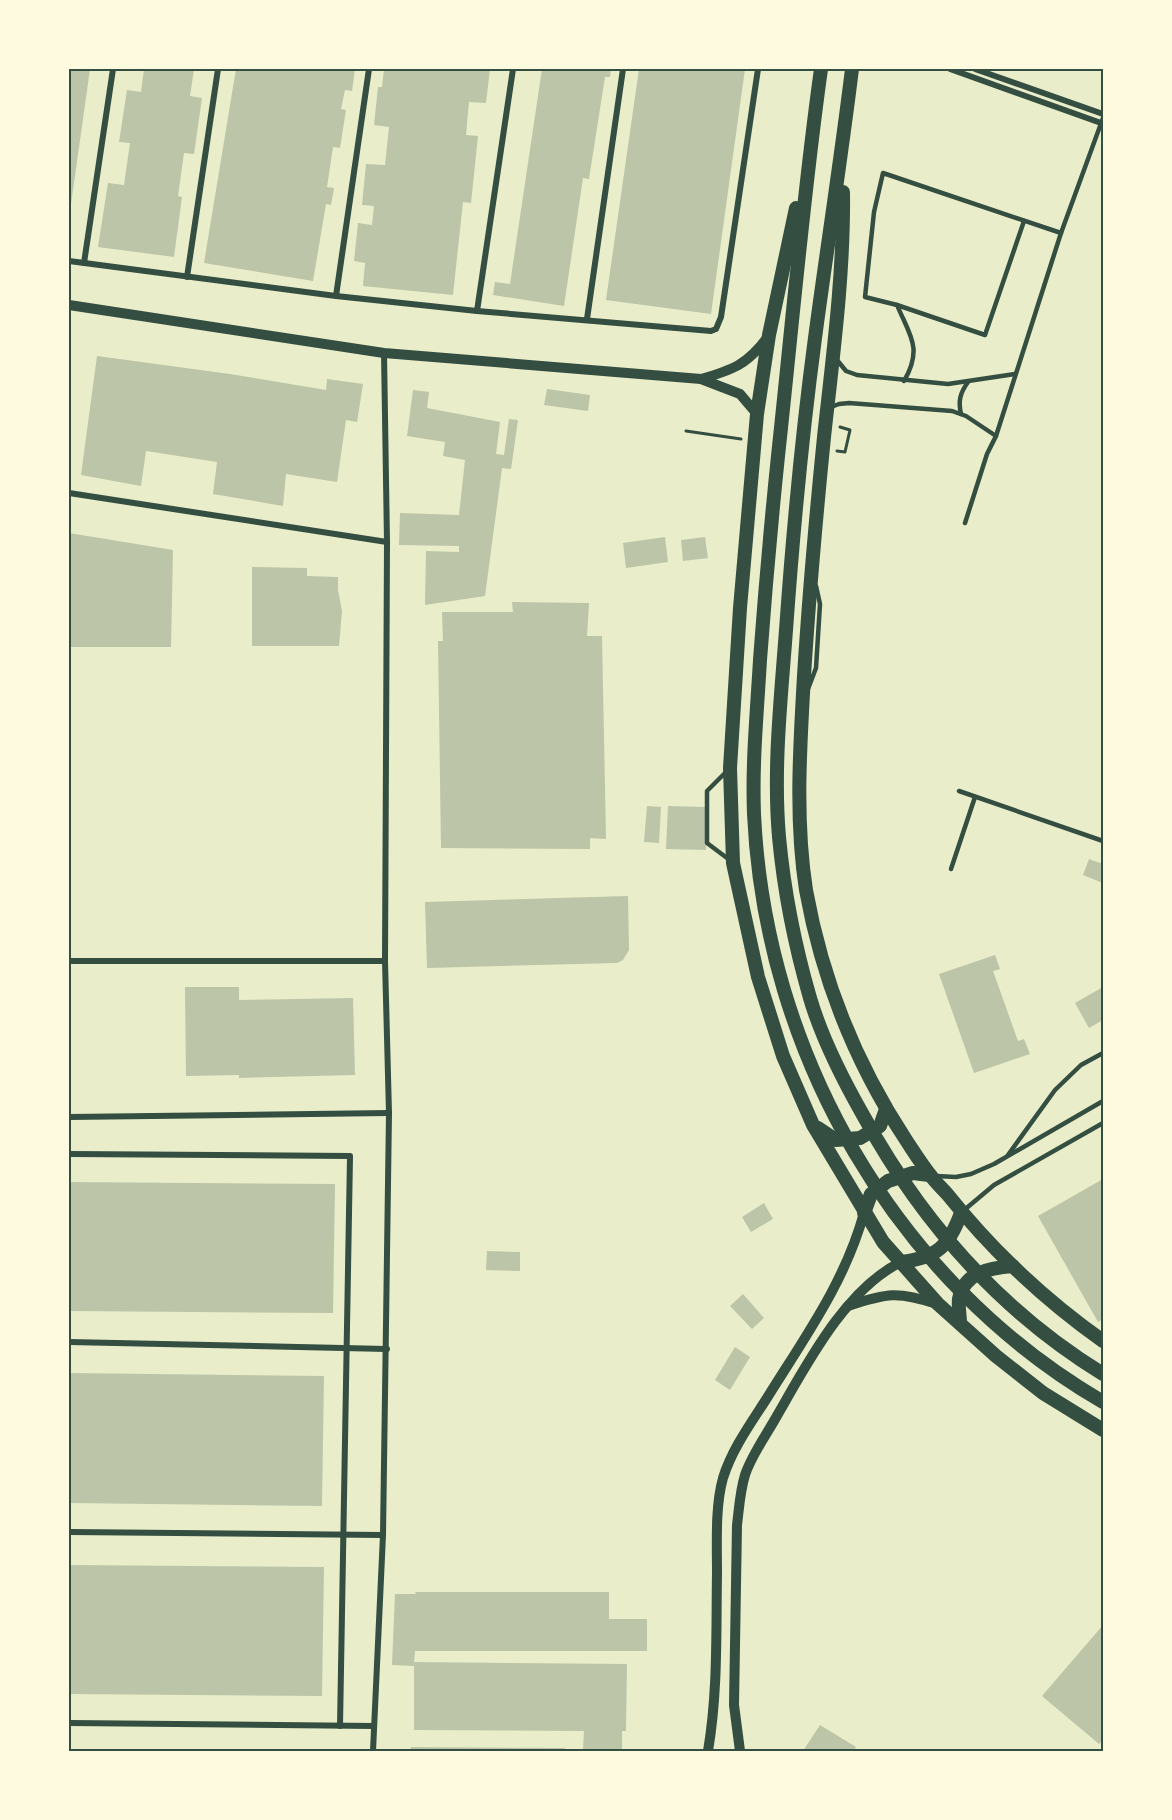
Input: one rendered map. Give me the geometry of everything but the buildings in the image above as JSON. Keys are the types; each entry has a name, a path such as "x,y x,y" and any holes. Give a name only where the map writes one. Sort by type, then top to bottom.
{"main road":[{"path":"821,69 811,138 768,549 754,744 754,815 760,875 769,927 783,987 806,1056 830,1109 860,1164 899,1219 946,1275 981,1310 1024,1349 1103,1402"},
{"path":"852,69 815,338 792,539 778,753 779,835 790,917 811,1000 839,1073 882,1150 918,1205 954,1249 1013,1307 1103,1374"},
{"path":"811,138 769,335 757,414 740,608 730,768 733,862 758,977 783,1056 813,1125 883,1242 938,1304 996,1356 1043,1393 1103,1430"},
{"path":"843,147 844,240 835,356 811,567 803,703 799,805 806,888 825,970 852,1042 886,1109 929,1174 961,1213 1012,1266 1066,1315 1103,1341"},
{"path":"813,1125 836,1140 860,1138 880,1126 886,1109"},
{"path":"864,1213 871,1194 888,1181 913,1173 929,1174"},
{"path":"901,1262 919,1260 938,1251 954,1232 961,1213"},
{"path":"960,1323 959,1299 968,1281 989,1268 1012,1266"}],"street":[{"path":"84,263 113,69"},
{"path":"186,277 218,69"},
{"path":"336,296 369,69"},
{"path":"477,311 513,69"},
{"path":"587,319 623,69"},
{"path":"69,261 336,296 477,311 704,331 716,329 721,316 758,69"},
{"path":"950,69 1102,118"},
{"path":"975,69 1102,118"},
{"path":"69,305 384,353 701,379 740,394 757,414"},
{"path":"701,379 744,363 756,354 769,335"},
{"path":"373,1751 383,1535 389,1113 385,961 387,542 384,353"},
{"path":"69,493 387,542"},
{"path":"69,961 385,961"},
{"path":"69,1117 389,1113"},
{"path":"69,1155 350,1156 340,1726"},
{"path":"708,1751 716,1690 717,1548 723,1479 746,1430 833,1291 848,1262 864,1213"},
{"path":"740,1751 734,1705 737,1526 746,1474 808,1363 848,1306 883,1270 901,1262"},
{"path":"848,1306 876,1296 895,1293 911,1295 938,1304"},
{"path":"69,1342 387,1349"},
{"path":"69,1532 383,1535"},
{"path":"69,1723 374,1726"}],"lane":[{"path":"965,523 987,454 996,436 1061,233 1102,118"},
{"path":"1024,221 985,335 897,305 865,297 874,212 883,173 1061,233"},
{"path":"897,305 914,342 915,354 904,381"},
{"path":"835,356 846,371 857,375 904,381 948,384 1015,374"},
{"path":"961,414 960,397 968,382"},
{"path":"829,408 849,403 952,411 976,422 996,436"},
{"path":"730,768 707,791 706,843 733,862"},
{"path":"958,791 1103,841"},
{"path":"951,869 975,797"},
{"path":"1006,1157 1055,1090 1081,1065 1103,1053"},
{"path":"929,1174 950,1177 971,1174 1006,1157 1103,1101"},
{"path":"961,1213 994,1185 1103,1123"}],"path":[{"path":"826,424 850,430 845,452"},
{"path":"686,431 721,436"}]}
